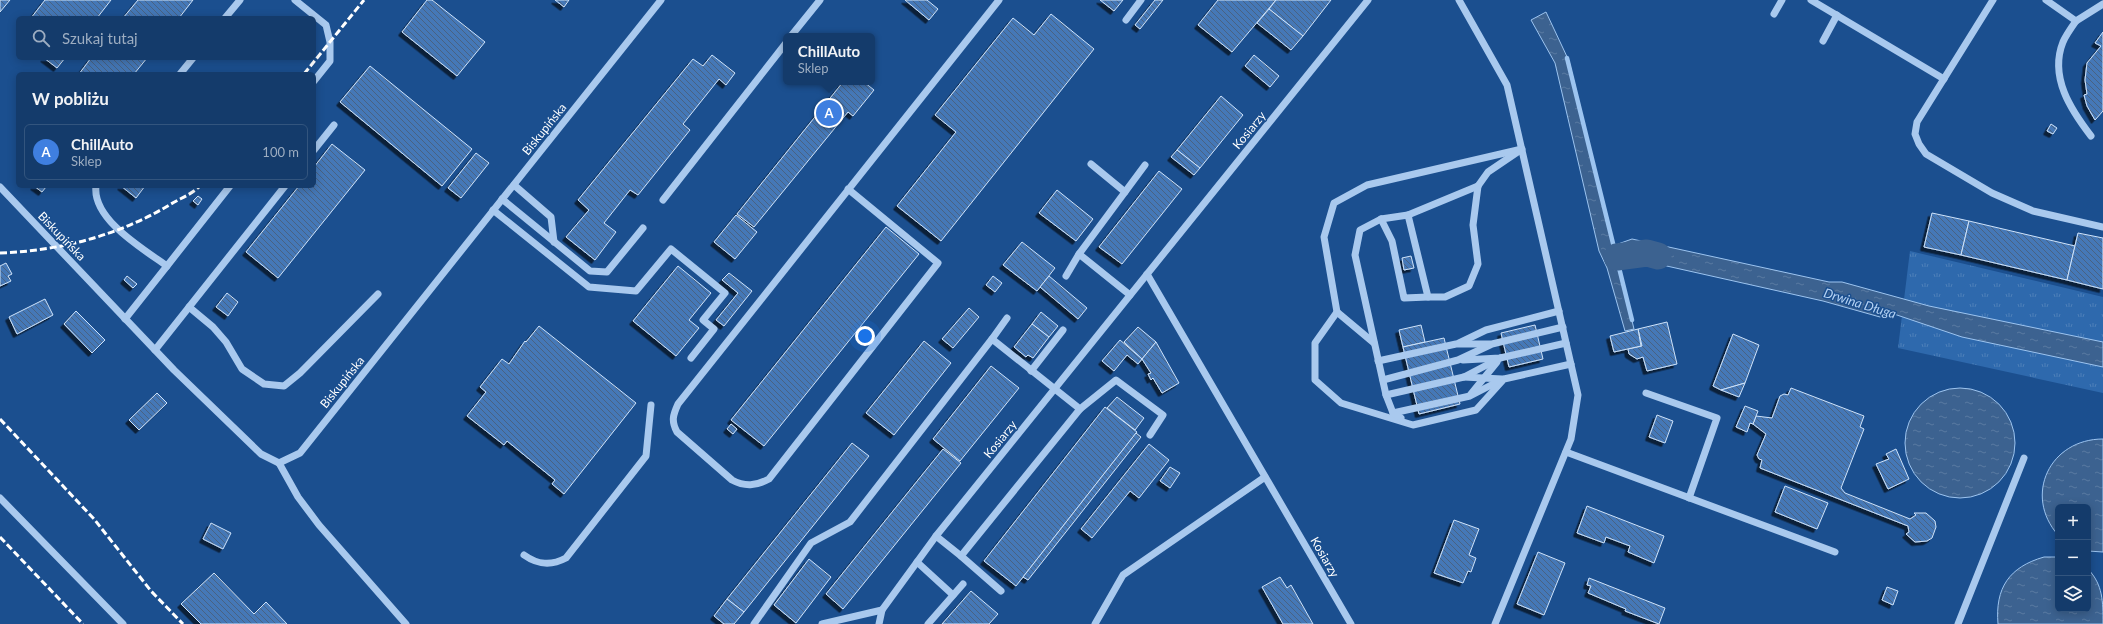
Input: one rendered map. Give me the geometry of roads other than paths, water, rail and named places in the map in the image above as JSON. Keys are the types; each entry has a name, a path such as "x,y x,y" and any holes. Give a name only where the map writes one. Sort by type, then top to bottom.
{"street":[{"path":"227,16 240,0"},
{"path":"295,0 315,16"},
{"name":"Biskupińska","path":"0,187 155,350 261,454 278,462 300,453 661,0"},
{"path":"793,33 820,0"},
{"path":"848,190 938,263 769,479 761,484 741,484 732,480 677,432 673,425 674,411 678,404 848,190 999,0"},
{"path":"1126,20 1141,0"},
{"name":"Kosiarzy","path":"879,624 882,610 936,536 1368,0"},
{"path":"1459,0 1508,85 1578,395 1571,440 1495,624"},
{"path":"1774,14 1782,0"},
{"path":"1811,0 1944,79"},
{"path":"1993,0 1920,116 1915,128 1919,144 1926,154 1992,193 2011,202 2033,210 2103,227"},
{"path":"2046,0 2076,21"},
{"path":"2091,136 2075,114 2061,86 2058,63 2063,42 2076,21 2103,4"},
{"path":"1823,41 1837,15"},
{"path":"316,17 326,25 329,36 330,61 316,78"},
{"path":"663,200 783,47"},
{"path":"182,72 191,60"},
{"path":"316,148 334,125"},
{"path":"1381,219 1392,242 1404,298 1445,296 1468,286 1478,264 1473,225 1478,186 1488,172 1522,149"},
{"path":"1374,343 1337,312 1324,238 1334,203 1367,185 1522,149"},
{"path":"1091,164 1125,192"},
{"path":"1066,276 1079,254 1145,165"},
{"path":"514,185 550,216 554,242"},
{"path":"1413,424 1393,413 1386,395 1355,255 1360,230 1381,219 1408,215 1478,186"},
{"path":"96,188 99,204 117,230 167,266"},
{"path":"125,319 228,188"},
{"path":"155,350 283,188"},
{"path":"502,199 590,272 606,272 643,228"},
{"path":"493,210 589,287 636,291 671,249 725,293 703,320 714,329 691,358"},
{"path":"1408,215 1428,297"},
{"path":"1079,254 1130,295"},
{"name":"Kosiarzy","path":"1147,274 1351,624"},
{"path":"189,307 213,327 226,342 242,370 264,384 284,386 300,373 378,294"},
{"path":"1337,312 1315,343 1315,380 1341,403 1413,424 1476,410 1504,379"},
{"path":"1456,344 1486,330 1559,312"},
{"path":"754,624 811,543 850,522 1007,318"},
{"path":"1383,380 1458,360 1492,344 1563,327"},
{"path":"1031,371 1063,330"},
{"path":"992,339 1080,409"},
{"path":"1458,360 1500,358 1566,343"},
{"path":"1378,361 1456,344 1492,344"},
{"path":"1386,395 1464,377 1500,358"},
{"path":"1470,396 1500,358"},
{"path":"1393,413 1470,396 1504,379 1571,364"},
{"path":"1464,377 1504,379"},
{"path":"961,556 1080,409 1116,380 1163,415 1150,435"},
{"path":"1646,393 1717,418 1689,498"},
{"path":"524,555 533,561 544,564 557,562 566,558 646,456 651,405"},
{"path":"1566,452 1835,552"},
{"path":"1958,624 2024,458"},
{"path":"278,462 298,498 319,525 406,624"},
{"path":"1096,624 1123,575 1266,477"},
{"path":"0,498 122,624"},
{"path":"936,536 1001,591"},
{"path":"917,562 953,595"},
{"path":"928,624 963,584"},
{"path":"822,624 882,610"}],"water":[{"path":"1546,12 1569,61 1634,329 1625,331 1607,268 1599,251 1555,63 1531,20"},
{"path":"1632,239 1829,282 1842,282 1929,306 2103,342 2103,367 1962,337 1891,313 1880,317 1823,301 1622,256 1618,244"},
{"path":"1960,388 1981,392 1991,397 1999,404 2006,412 2011,422 2015,443 2011,464 2006,474 1999,482 1991,489 1981,494 1960,498 1939,494 1929,489 1921,482 1914,474 1909,464 1905,443 1909,422 1914,412 1921,404 1929,397 1939,392"},
{"path":"2103,439 2103,552 2091,551 2091,504 2055,504 2055,530 2048,519 2043,503 2043,487 2048,472 2056,459 2069,448 2084,441"},
{"path":"2044,557 2055,557 2055,612 2091,612 2091,573 2097,581 2101,594 2103,624 1998,624 1999,600 2002,590 2013,573 2032,561"}],"waterway":[{"path":"1567,58 1632,320"},
{"name":"Drwina Długa","path":"1617,257 1647,253 1658,256"}],"railway":[{"path":"316,59 364,0"},
{"path":"306,72 315,60"},
{"path":"0,253 45,249 67,245 110,233 151,215 190,194 198,188"},
{"path":"0,419 94,519 151,591 183,624"},
{"path":"0,537 83,624"}],"place":[{"name":"ChillAuto","path":"829,113"}]}
